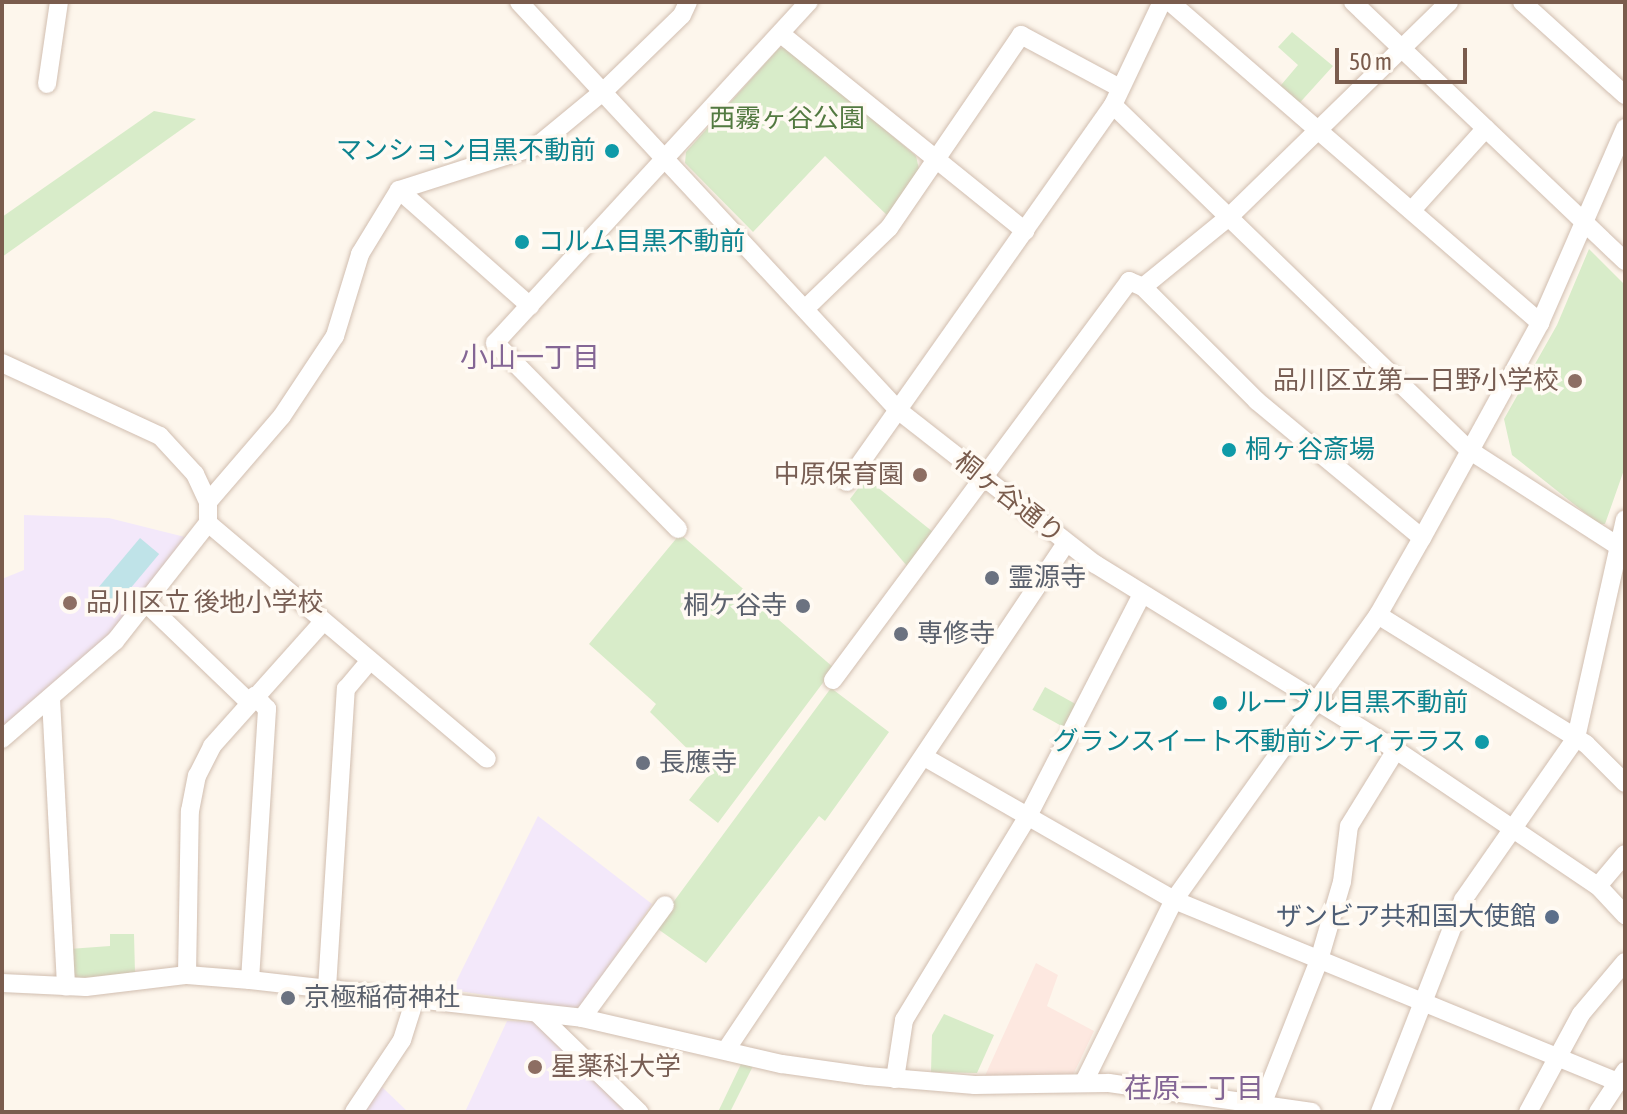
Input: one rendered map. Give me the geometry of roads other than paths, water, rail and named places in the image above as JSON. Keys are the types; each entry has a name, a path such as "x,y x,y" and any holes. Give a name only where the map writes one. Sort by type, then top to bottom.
{"street":[{"path":"47,84 59,2"},
{"name":"桐ヶ谷通り","path":"519,2 605,90 899,411 1066,543 1142,594 1396,750 1598,886 1625,915"},
{"path":"208,502 282,416 335,336 360,254 399,190 537,146 605,90 682,15 688,2"},
{"path":"678,529 495,343 809,2"},
{"path":"847,482 1116,97 1162,2"},
{"path":"1170,2 1540,323"},
{"path":"1353,2 1625,261"},
{"path":"1143,287 1230,216 1449,2"},
{"path":"1522,2 1625,95"},
{"path":"781,34 1025,231"},
{"path":"805,309 889,228 1021,35 1116,97 1230,216 1469,450 1615,544"},
{"path":"1412,210 1486,128"},
{"path":"1084,1082 1174,900 1314,700 1378,615 1422,538 1540,323 1625,128"},
{"path":"399,190 530,306"},
{"path":"833,680 1129,281 1143,287 1257,401 1422,538"},
{"path":"2,363 160,436 180,451 208,502 208,523 147,604 51,699 2,739"},
{"path":"1380,1112 1463,900 1515,830 1576,738 1615,544 1625,519"},
{"path":"208,523 487,759"},
{"path":"726,1050 926,758 1066,543"},
{"path":"895,1079 904,1020 1027,818 1142,594"},
{"path":"147,604 267,709 250,980"},
{"path":"1378,615 1576,738 1625,783"},
{"path":"187,975 190,811 197,776 212,746 323,622"},
{"path":"327,988 346,689 369,662"},
{"path":"51,699 66,987"},
{"path":"1262,1105 1319,960 1342,882 1349,826 1396,750"},
{"path":"926,758 1174,900 1554,1058 1621,1076 1598,1112"},
{"path":"1598,886 1625,854"},
{"path":"582,1018 665,905"},
{"path":"1528,1112 1554,1058 1596,994 1625,962"},
{"path":"2,983 66,987 187,975 250,980 582,1018 782,1064 895,1079 975,1085 1084,1082 1312,1112"},
{"path":"354,1112 402,1040 415,999"},
{"path":"538,1014 639,1112"}],"water":[{"path":"140,538 159,554 117,605 98,589"}],"place":[{"name":"マンション目黒不動前","path":"612,151"},
{"name":"コルム目黒不動前","path":"522,242"},
{"name":"品川区立第一日野小学校","path":"1575,381"},
{"name":"桐ヶ谷斎場","path":"1229,450"},
{"name":"中原保育園","path":"920,475"},
{"name":"霊源寺","path":"992,578"},
{"name":"品川区立 後地小学校","path":"70,603"},
{"name":"桐ケ谷寺","path":"803,606"},
{"name":"専修寺","path":"901,634"},
{"name":"ルーブル目黒不動前","path":"1220,703"},
{"name":"グランスイート不動前シティテラス","path":"1482,742"},
{"name":"長應寺","path":"643,763"},
{"name":"ザンビア共和国大使館","path":"1552,917"},
{"name":"京極稲荷神社","path":"288,998"},
{"name":"星薬科大学","path":"535,1067"}],"district":[{"name":"小山一丁目","path":"530,357"},
{"name":"荏原一丁目","path":"1194,1088"}],"park label":[{"name":"西霧ヶ谷公園","path":"787,119"}]}
